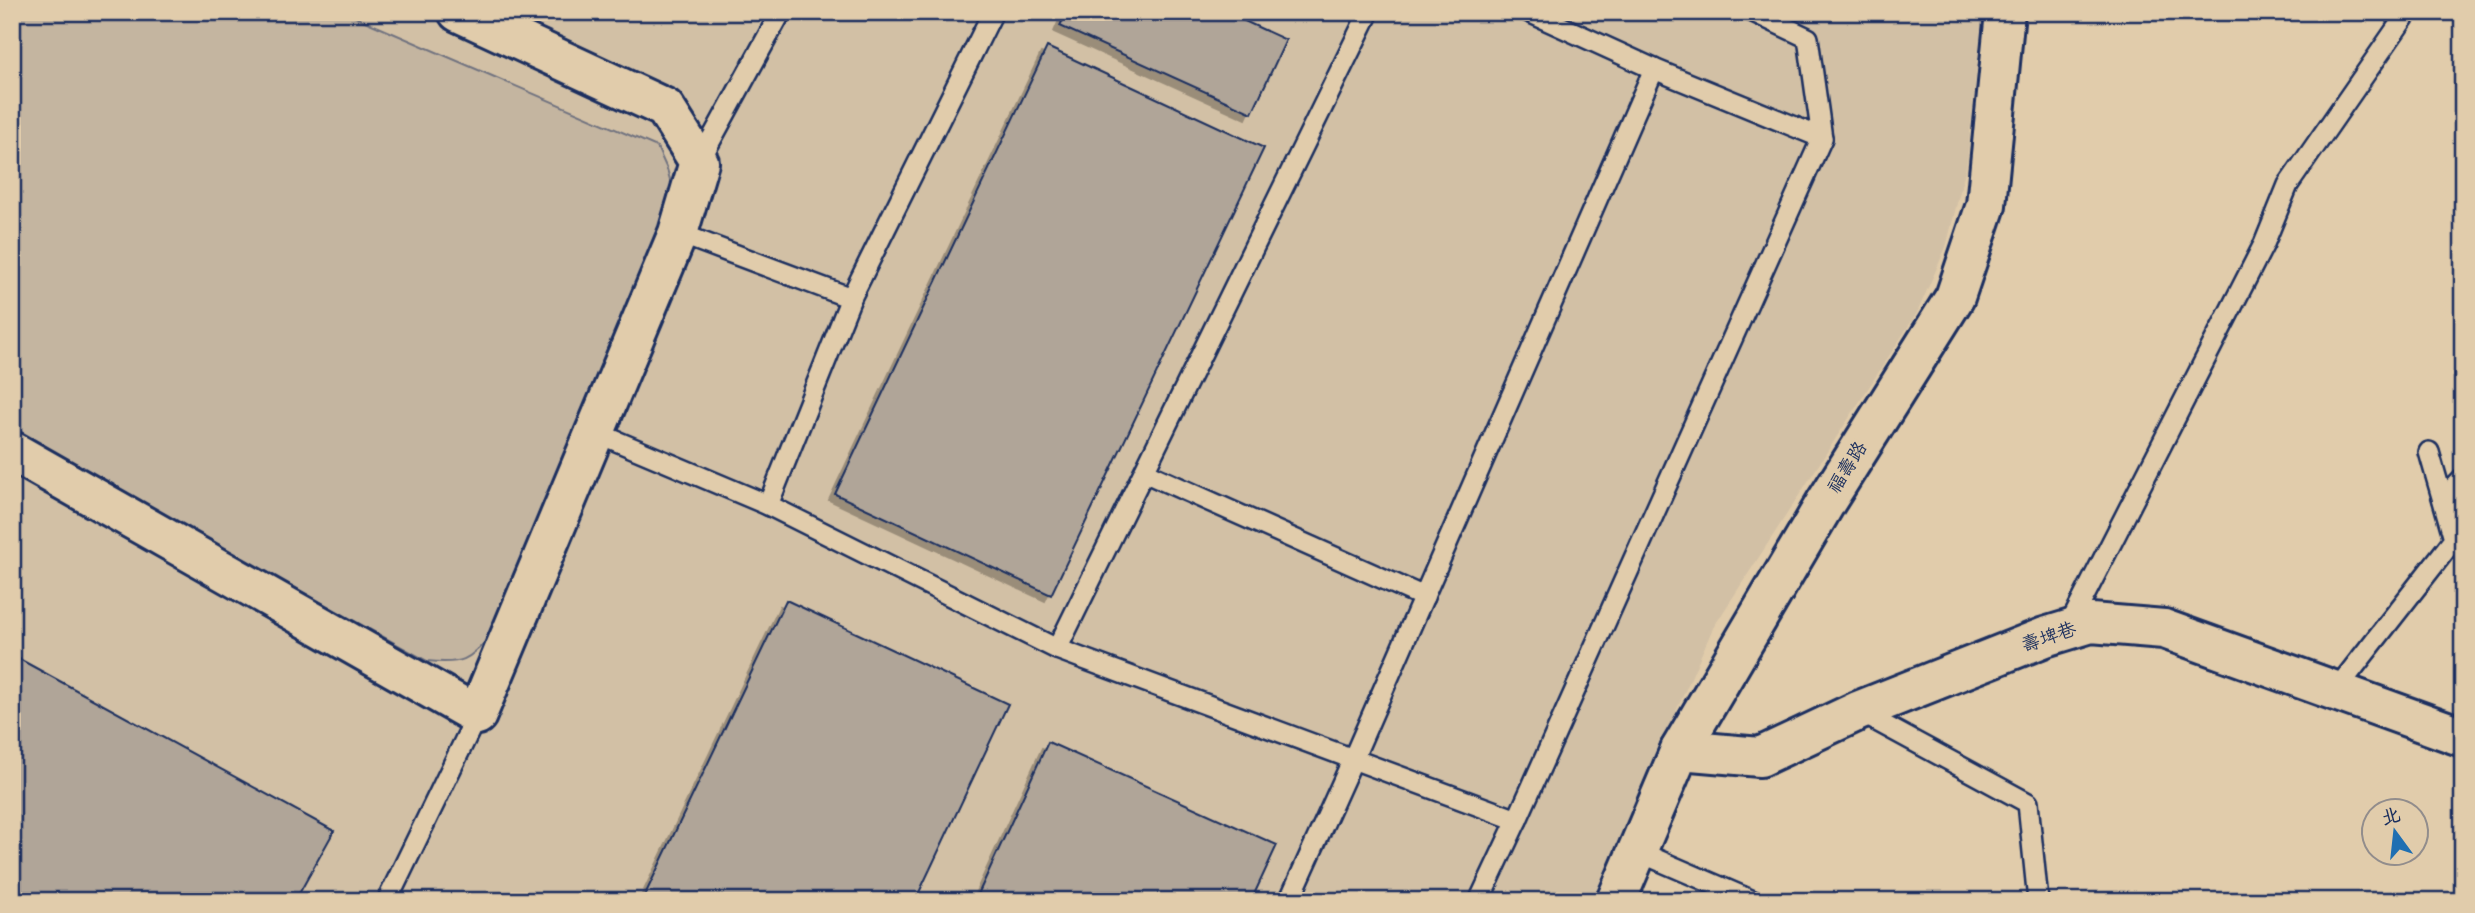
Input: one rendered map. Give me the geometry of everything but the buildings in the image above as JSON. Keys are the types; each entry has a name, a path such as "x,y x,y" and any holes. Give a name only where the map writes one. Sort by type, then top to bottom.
{"street":[{"path":"12,451 477,715 678,233 699,162 665,108 458,12"},
{"name":"福壽路","path":"1616,901 1680,750 1826,502 1955,297 1986,205 2005,12"},
{"name":"壽埤巷","path":"1680,750 1760,757 1858,711 2091,623 2164,629 2463,737"}],"lane":[{"path":"699,162 781,12"},
{"path":"768,505 851,298 993,12"},
{"path":"1057,649 1369,12"},
{"path":"1529,12 1654,69 1822,138"},
{"path":"1479,901 1822,138 1808,38 1753,12"},
{"path":"2066,631 2264,244 2288,185 2408,12"},
{"path":"1289,901 1654,69"},
{"path":"678,233 851,298"},
{"path":"595,432 768,505 1057,649 1517,820"},
{"path":"2336,690 2454,539 2430,453"},
{"path":"1144,472 1424,597"},
{"path":"2443,499 2463,479"},
{"path":"1858,711 2028,803 2038,901"},
{"path":"387,901 477,715"},
{"path":"1637,851 1753,901"}],"shaded area":[{"path":"12,12 1983,12 1967,163 1946,247 1917,313 1713,628 1592,901 12,901"},
{"path":"12,12 344,12 657,147 674,194 494,633 471,655 458,661 427,661 12,432"}]}
